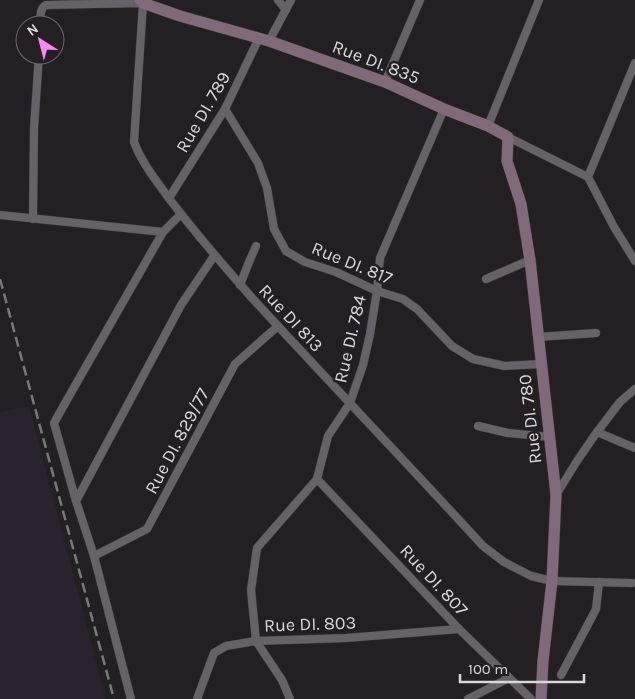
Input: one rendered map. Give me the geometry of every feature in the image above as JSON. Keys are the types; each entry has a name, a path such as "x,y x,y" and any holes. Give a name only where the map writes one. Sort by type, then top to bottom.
{"street":[{"path":"278,0 286,10"},
{"name":"Rue DI. 789","path":"169,198 225,109 264,39 286,10 291,0"},
{"path":"385,82 420,0"},
{"path":"488,126 539,0"},
{"path":"41,15 41,10 46,5 141,2"},
{"name":"Rue DI. 835","path":"141,2 180,16 264,39 385,82 444,109 488,126 588,177"},
{"name":"Rue DI 813","path":"141,2 134,142 139,156 180,215 214,256 483,546 504,562 531,576 552,581 632,583"},
{"path":"635,63 588,177 614,227 635,261"},
{"path":"33,219 34,128 37,65"},
{"name":"Rue DI. 817","path":"225,109 258,164 267,188 274,229 286,251 305,262 336,272 377,291 403,299 418,309 452,346 473,359 505,366 541,364"},
{"name":"Rue DI. 784","path":"290,699 282,680 256,641 251,590 257,548 318,479 328,436 350,403 365,357 377,291 380,258 444,109"},
{"name":"Rue DI. 780","path":"508,137 507,161 521,204 530,260 556,495 552,581 543,661 541,699"},
{"path":"0,215 163,232"},
{"path":"131,699 94,556 54,424 163,232 180,215"},
{"path":"240,285 256,246"},
{"path":"76,501 181,305 214,256"},
{"path":"486,279 530,260"},
{"name":"Rue DI. 829/77","path":"94,556 147,529 235,364 278,326"},
{"path":"538,337 596,333"},
{"path":"556,495 597,432 620,402 635,389"},
{"path":"478,426 508,433 550,436"},
{"path":"597,432 635,448"},
{"name":"Rue DI. 807","path":"318,479 459,629 531,699"},
{"path":"560,675 594,614 599,582"},
{"name":"Rue DI. 803","path":"196,699 214,653 226,646 256,641 346,638 459,629"},
{"path":"468,699 509,678"}],"shaded area":[{"path":"29,406 106,699 0,699 0,412"}],"railway":[{"path":"0,279 114,699"}]}
